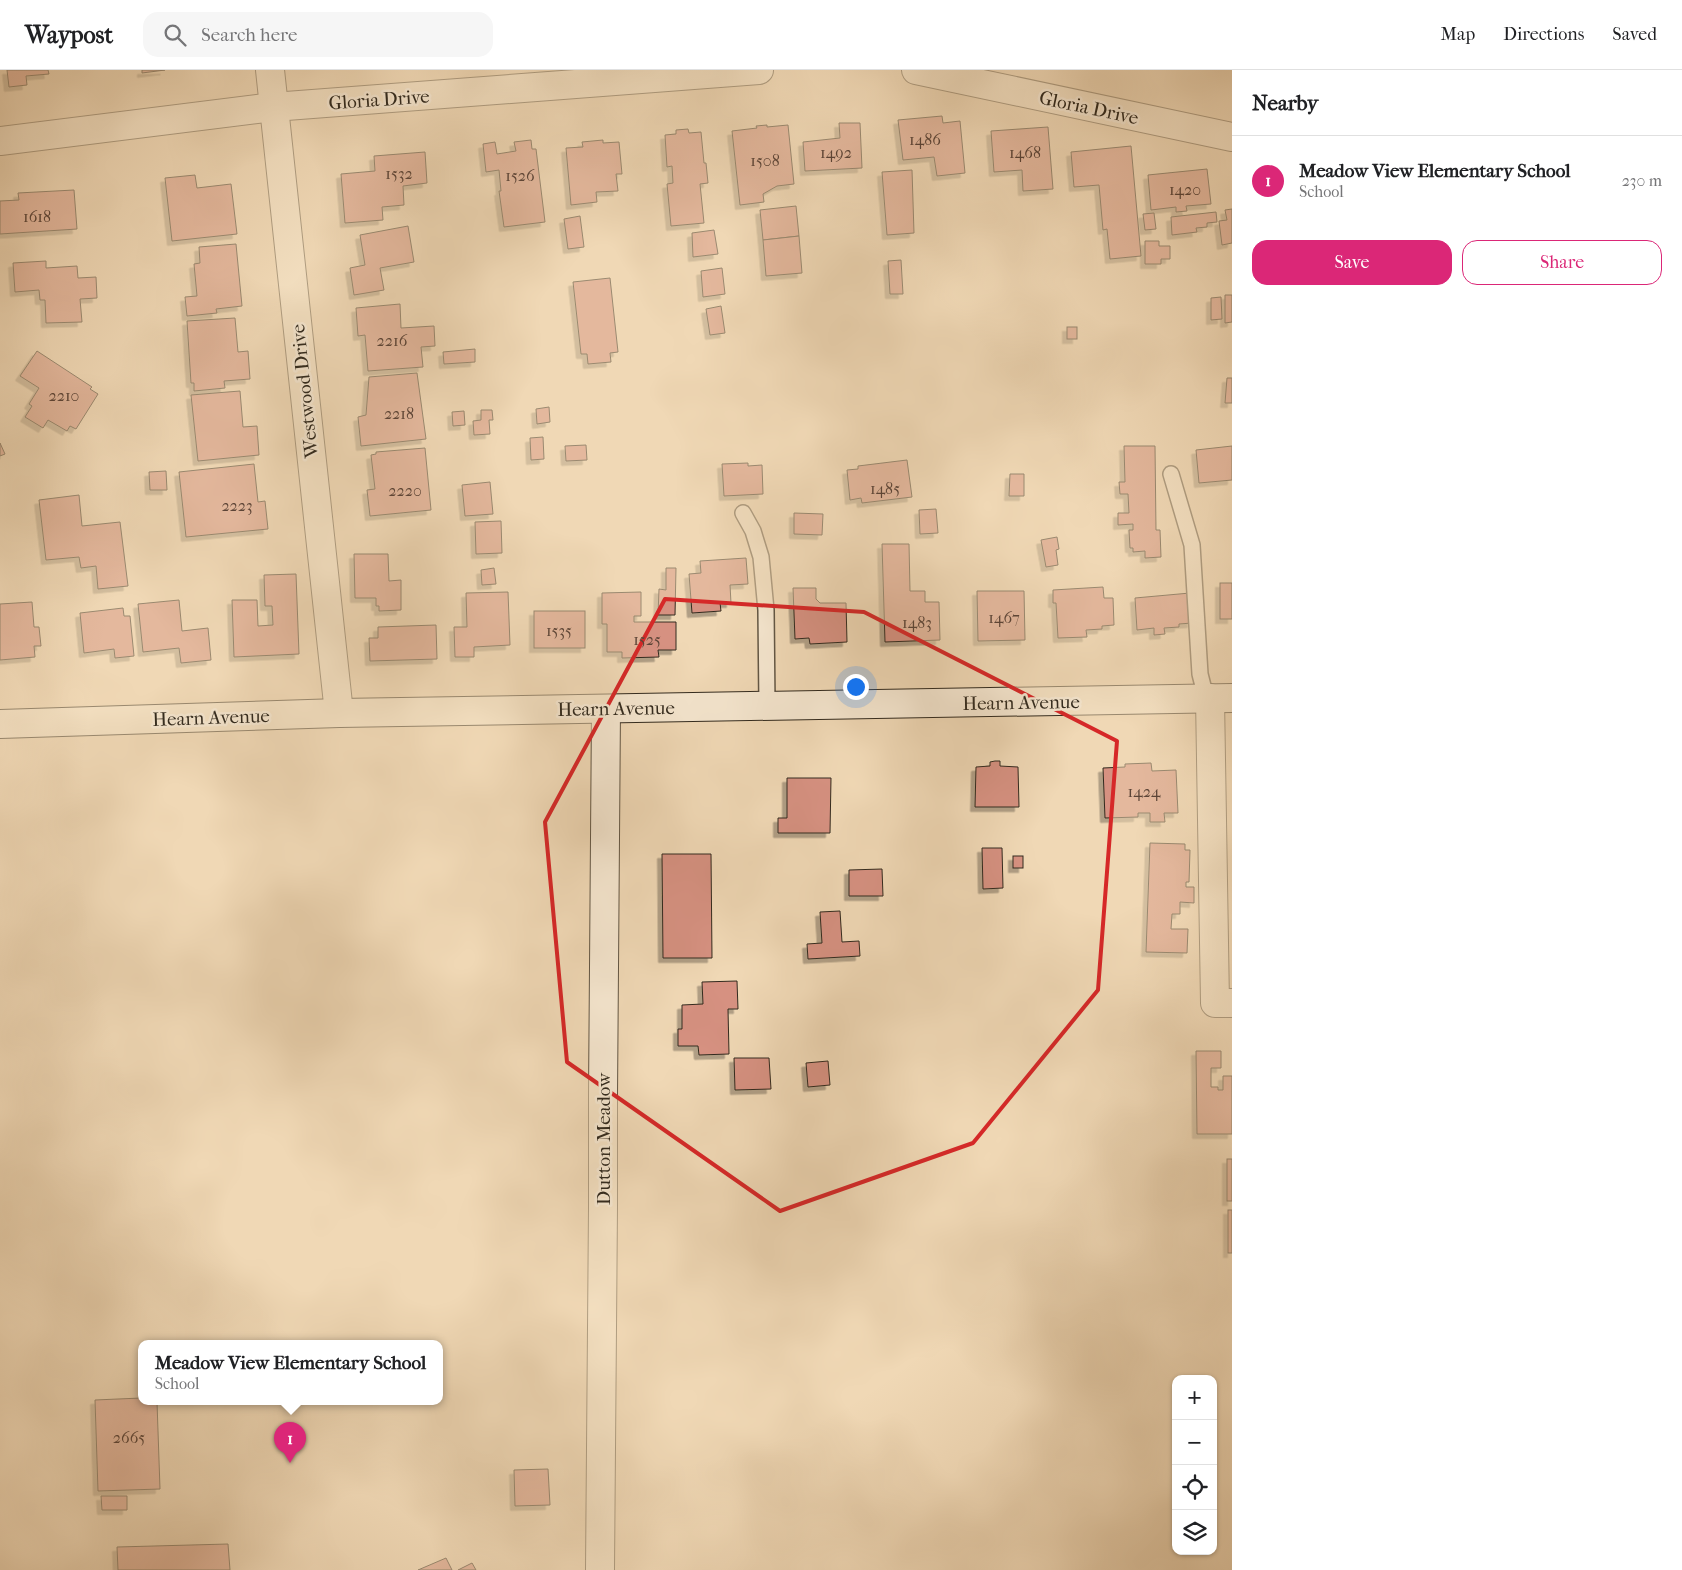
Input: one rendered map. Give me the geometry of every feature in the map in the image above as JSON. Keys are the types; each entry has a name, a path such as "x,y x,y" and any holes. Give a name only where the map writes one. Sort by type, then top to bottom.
{"street":[{"name":"Westwood Drive","path":"270,70 339,713"},
{"name":"Gloria Drive","path":"0,141 273,107 759,70"},
{"name":"Gloria Drive","path":"916,70 1232,137"},
{"name":"Hearn Avenue","path":"0,724 339,713 1221,698"},
{"path":"1221,698 1224,1003"},
{"name":"Dutton Meadow","path":"600,1570 606,709"}],"lane":[{"path":"1171,474 1192,545 1200,674 1203,686 1221,698"},
{"path":"743,513 753,531 761,557 766,610 767,706"}],"highlighted area":[{"path":"665,599 864,612 1117,741 1098,990 973,1143 780,1211 567,1062 545,822"}],"building":[{"path":"7,70 48,70 49,74 26,76 27,85 9,87"},
{"path":"142,70 165,70 142,73"},
{"path":"942,116 943,123 960,121 965,173 937,176 934,157 903,160 898,120"},
{"path":"839,123 860,123 862,168 805,171 803,142 840,138"},
{"path":"767,125 767,127 788,125 794,184 777,186 763,194 764,202 740,205 732,131"},
{"path":"1048,127 1053,189 1023,191 1022,170 994,172 991,131"},
{"path":"688,129 689,133 701,132 708,183 700,184 704,223 671,226 667,184 673,183 672,166 667,167 665,135 676,134 676,130"},
{"path":"531,140 532,149 536,149 545,222 504,227 499,191 501,191 499,170 486,172 483,144 495,142 497,154 516,151 514,142"},
{"path":"603,140 603,143 619,142 622,174 616,174 618,191 596,192 597,202 571,205 566,148 583,147 582,142"},
{"path":"1131,146 1141,256 1110,259 1107,229 1103,230 1099,185 1074,187 1071,152"},
{"path":"425,152 427,183 403,186 404,205 382,207 383,220 345,223 341,174 375,171 374,156"},
{"path":"1207,169 1211,204 1186,206 1187,211 1176,212 1176,207 1151,210 1148,175"},
{"path":"912,170 914,233 887,235 882,172"},
{"path":"195,175 197,188 231,184 237,234 172,241 165,178"},
{"path":"74,190 77,229 0,234 0,201 19,200 18,193"},
{"path":"796,206 799,236 763,240 760,210"},
{"path":"1232,209 1232,243 1222,245 1219,221 1227,220 1225,210"},
{"path":"1216,212 1217,222 1207,223 1207,227 1196,228 1197,232 1172,235 1171,217"},
{"path":"1154,213 1156,229 1145,230 1143,214"},
{"path":"580,216 584,247 568,249 564,219"},
{"path":"408,226 414,262 380,268 384,290 354,295 350,268 365,265 360,235"},
{"path":"714,230 718,254 693,257 692,233"},
{"path":"799,236 802,273 766,276 763,240"},
{"path":"1145,241 1159,241 1159,246 1170,246 1170,259 1161,259 1161,264 1145,264"},
{"path":"236,244 242,306 216,309 217,313 187,316 185,297 197,296 194,264 200,263 199,247"},
{"path":"901,260 903,294 890,294 888,261"},
{"path":"46,261 46,268 77,266 78,278 96,277 97,298 80,299 82,322 46,323 45,300 40,300 39,290 15,292 13,263"},
{"path":"722,268 725,294 703,297 701,271"},
{"path":"610,278 618,352 610,353 611,362 588,364 587,354 581,354 573,282"},
{"path":"1225,295 1232,295 1232,322 1225,323"},
{"path":"1221,297 1222,319 1211,320 1211,298"},
{"path":"400,304 401,328 434,326 435,346 421,347 423,367 368,371 365,335 358,336 356,308"},
{"path":"721,306 725,333 710,335 706,309"},
{"path":"235,318 238,352 248,351 250,379 224,381 225,388 194,391 194,383 191,383 187,321"},
{"path":"1067,327 1077,327 1077,339 1067,339"},
{"path":"475,349 475,362 444,364 443,352"},
{"path":"37,351 92,387 90,389 98,394 76,429 70,426 67,431 48,420 43,428 25,417 32,406 29,404 39,388 20,376"},
{"path":"417,373 426,439 361,446 358,417 366,415 369,377"},
{"path":"1227,378 1232,378 1232,403 1225,403"},
{"path":"240,391 243,427 257,426 259,455 198,461 191,395"},
{"path":"549,407 550,422 537,424 536,409"},
{"path":"481,410 492,410 493,420 489,420 490,434 474,435 473,421 481,420"},
{"path":"464,411 465,425 453,426 452,412"},
{"path":"543,437 544,459 531,460 530,438"},
{"path":"0,443 5,454 0,456"},
{"path":"586,445 587,460 566,461 565,446"},
{"path":"1124,446 1155,446 1156,530 1160,530 1161,557 1145,558 1145,551 1133,552 1133,548 1130,548 1129,530 1133,530 1133,524 1118,525 1118,513 1129,513 1128,494 1120,494 1119,482 1125,482"},
{"path":"1232,446 1232,480 1199,483 1196,450"},
{"path":"425,448 431,510 370,516 367,490 375,489 371,455 376,454 376,452"},
{"path":"907,460 912,497 862,503 861,498 850,500 847,470 858,469 858,466"},
{"path":"748,463 748,466 762,465 763,494 724,496 722,464"},
{"path":"254,464 258,502 265,501 268,529 186,537 179,472"},
{"path":"166,471 167,490 150,490 149,472"},
{"path":"1010,474 1024,474 1024,496 1009,496"},
{"path":"490,482 493,514 465,516 462,485"},
{"path":"79,495 82,526 120,522 128,586 98,589 96,566 81,568 79,557 46,560 39,500"},
{"path":"936,509 938,533 920,534 919,510"},
{"path":"794,513 823,514 822,535 794,534"},
{"path":"501,521 502,553 476,554 475,522"},
{"path":"1057,537 1059,549 1056,550 1058,565 1046,567 1041,540"},
{"path":"882,544 909,544 910,591 925,591 925,602 939,602 940,640 885,642"},
{"path":"354,554 388,554 389,581 401,580 401,610 379,611 379,606 376,606 376,598 355,598"},
{"path":"746,558 748,584 730,585 731,603 720,603 721,611 692,613 689,574 701,573 700,561"},
{"path":"494,568 496,584 482,585 481,570"},
{"path":"666,568 676,568 675,615 658,615 659,589 666,590"},
{"path":"296,574 299,654 234,657 232,600 257,600 258,626 273,625 272,606 265,606 264,575"},
{"path":"1220,583 1232,583 1232,619 1220,619"},
{"path":"1103,587 1104,598 1113,598 1114,625 1102,626 1102,629 1086,630 1087,637 1058,638 1056,603 1053,603 1053,590"},
{"path":"793,588 816,588 816,599 820,603 846,603 847,642 810,644 809,638 795,639"},
{"path":"977,591 1024,591 1025,640 978,641"},
{"path":"508,592 510,645 474,647 474,657 455,657 454,627 467,627 466,593"},
{"path":"641,592 641,616 634,616 634,622 676,622 676,650 658,650 659,657 622,658 622,652 607,652 607,624 602,624 602,593"},
{"path":"1190,593 1192,623 1179,624 1179,627 1164,628 1165,634 1154,635 1154,628 1137,630 1135,598"},
{"path":"179,600 182,631 208,628 211,660 181,663 179,648 143,652 138,604"},
{"path":"32,602 34,627 39,627 41,646 34,646 35,657 0,660 0,604"},
{"path":"123,608 124,616 130,616 134,656 115,658 114,649 84,653 80,613"},
{"path":"534,611 585,611 585,648 534,648"},
{"path":"436,625 437,659 370,661 369,638 378,638 378,627"},
{"path":"1000,761 1000,766 1018,767 1019,807 975,807 976,767 990,766 990,762"},
{"path":"1151,763 1152,771 1176,770 1178,813 1164,813 1165,822 1150,822 1150,813 1138,813 1138,817 1105,818 1103,768 1125,767 1125,764"},
{"path":"787,778 831,778 830,833 778,833 778,818 787,818"},
{"path":"1150,843 1185,844 1185,850 1190,850 1189,882 1186,882 1186,887 1194,887 1194,903 1180,902 1180,914 1172,914 1171,929 1188,929 1187,953 1146,952"},
{"path":"982,848 1002,848 1003,888 983,889"},
{"path":"662,854 711,854 712,958 663,958"},
{"path":"1013,856 1023,856 1023,868 1013,868"},
{"path":"882,869 883,896 849,896 849,870"},
{"path":"840,911 842,942 859,941 860,956 808,959 807,944 822,943 820,912"},
{"path":"737,981 738,1009 728,1009 729,1054 699,1055 698,1046 678,1046 678,1029 682,1029 682,1005 703,1004 702,982"},
{"path":"1196,1051 1221,1051 1221,1068 1211,1068 1211,1087 1218,1087 1218,1090 1223,1090 1223,1076 1232,1076 1232,1134 1197,1134"},
{"path":"734,1058 769,1058 771,1089 735,1090"},
{"path":"828,1061 830,1085 808,1087 806,1063"},
{"path":"1227,1159 1232,1159 1232,1201 1227,1201"},
{"path":"1228,1210 1232,1210 1232,1253 1228,1253"},
{"path":"138,1398 138,1405 157,1405 160,1489 98,1491 95,1400"},
{"path":"548,1469 550,1505 515,1506 514,1470"},
{"path":"101,1496 127,1496 127,1510 102,1510"},
{"path":"228,1544 230,1570 118,1570 117,1547"},
{"path":"446,1558 452,1570 418,1570"},
{"path":"472,1563 476,1570 458,1570"}],"place":[{"name":"Meadow View Elementary School","path":"290,1463"}]}
